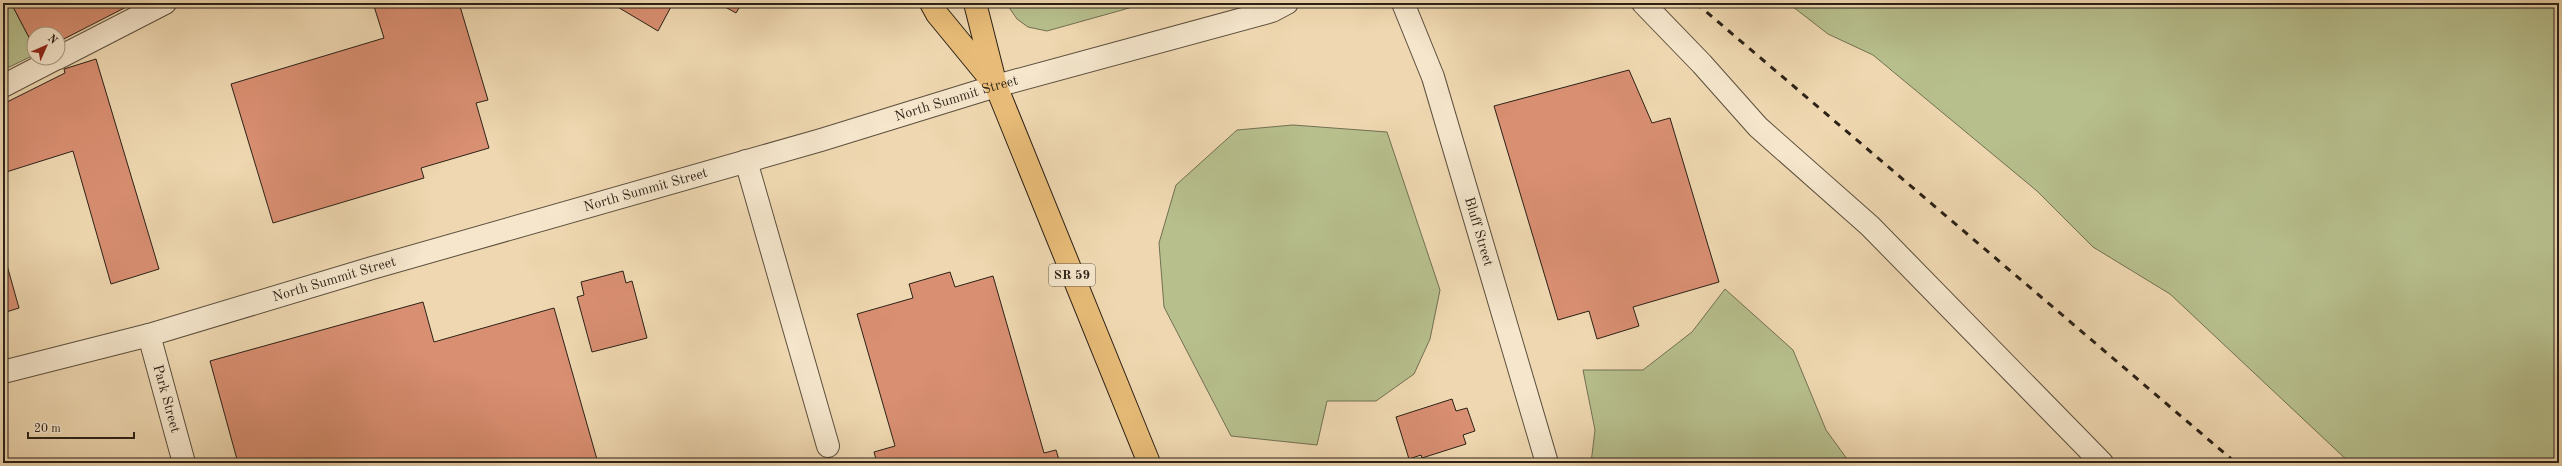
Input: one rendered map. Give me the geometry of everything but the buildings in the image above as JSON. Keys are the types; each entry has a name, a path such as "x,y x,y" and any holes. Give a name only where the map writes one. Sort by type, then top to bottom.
{"main road":[{"name":"SR 59","path":"931,3 937,14 996,86"},
{"name":"SR 59","path":"975,3 996,86 1149,463"}],"street":[{"path":"66,54 165,3"},
{"name":"North Summit Street","path":"3,372 149,335 372,268 746,161 996,86 1272,10 1287,3"},
{"name":"Bluff Street","path":"1403,3 1434,77 1547,463"},
{"path":"1643,3 1702,64 1758,127 1870,226 2102,463"},
{"path":"3,86 42,66"},
{"path":"746,161 828,446"},
{"name":"Park Street","path":"149,335 184,463"}],"green space":[{"path":"3,3 11,3 26,32 26,59 3,70"},
{"path":"1006,3 1147,3 1047,31 1028,27 1017,19"},
{"path":"1788,3 2559,3 2559,463 2350,463 2170,294 2093,247 2037,191 1873,55 1828,34"},
{"path":"1293,125 1387,132 1440,290 1430,339 1414,374 1376,401 1327,401 1317,445 1231,436 1164,307 1159,243 1176,185 1237,130"},
{"path":"1725,289 1793,350 1826,430 1850,463 1591,463 1595,430 1583,370 1643,370 1692,332"}],"railway":[{"path":"1696,3 2236,463"}]}
